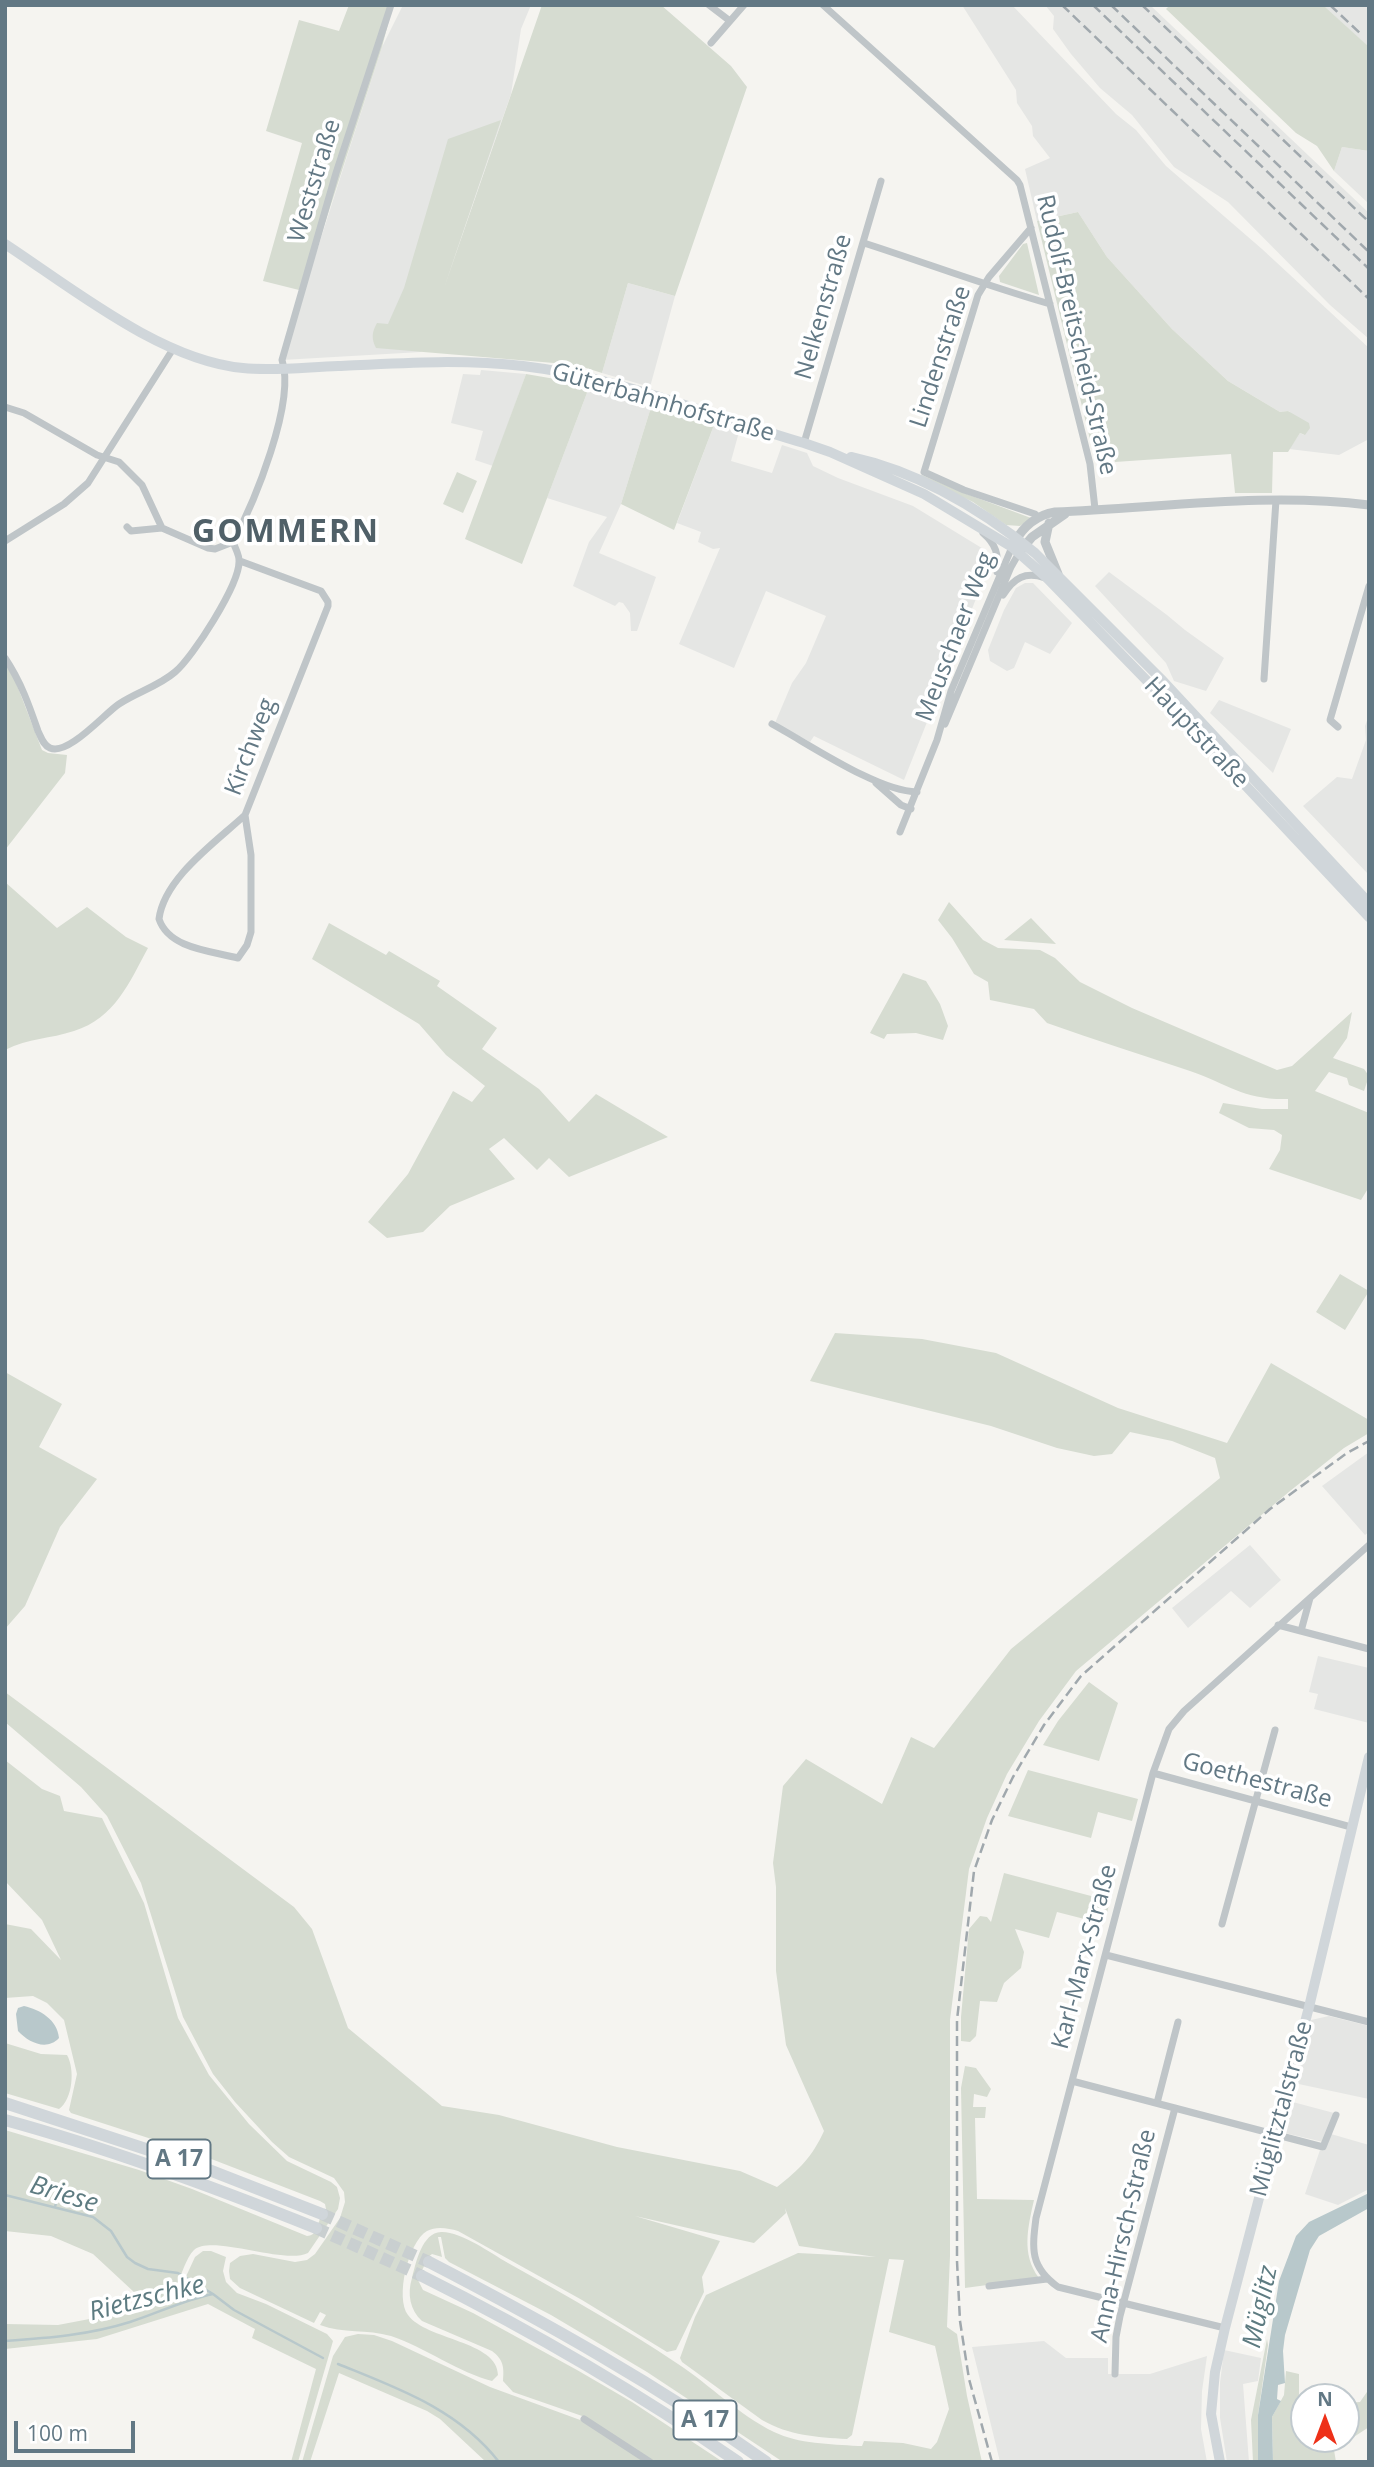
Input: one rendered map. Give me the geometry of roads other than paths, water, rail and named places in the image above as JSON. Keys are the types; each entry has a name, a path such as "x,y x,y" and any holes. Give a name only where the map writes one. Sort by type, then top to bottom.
{"highway":[{"name":"A 17","path":"5,2103 205,2168 322,2214"},
{"name":"A 17","path":"5,2120 189,2178 316,2228"},
{"name":"A 17","path":"429,2262 506,2302 643,2380 766,2462"},
{"name":"A 17","path":"422,2276 583,2362 738,2462"}],"main road":[{"name":"Güterbahnhofstraße","path":"5,244 129,325 173,349 211,361 242,368 482,362 565,372 616,384 830,452 924,494 1018,546"},
{"name":"Güterbahnhofstraße","path":"830,452 867,460 912,476 971,506 1018,546"},
{"name":"Hauptstraße","path":"1018,546 1058,574 1170,689 1369,903"},
{"name":"Hauptstraße","path":"1018,546 1369,917"},
{"name":"Müglitztalstraße","path":"1220,2462 1211,2414 1215,2372 1309,2007 1369,1757"}],"street":[{"name":"Weststraße","path":"233,542 279,427 284,397 285,368 282,360 336,173 391,5"},
{"path":"709,5 730,21"},
{"path":"711,43 744,5"},
{"name":"Rudolf-Breitscheid-Straße","path":"823,5 1017,180 1023,192 1090,464 1095,509"},
{"name":"Nelkenstraße","path":"804,443 881,181"},
{"name":"Lindenstraße","path":"1031,228 984,284 978,295 924,472 1038,517"},
{"path":"864,243 1050,304"},
{"path":"5,541 73,498 88,483 173,349"},
{"path":"5,407 24,413 87,450 119,462 137,479 162,528"},
{"path":"1018,546 1038,517 1046,513 1234,500 1336,501 1369,505"},
{"path":"1264,679 1276,500"},
{"path":"955,511 995,546 999,560 996,581"},
{"path":"1018,546 1069,511"},
{"path":"1049,523 1045,542 1058,574"},
{"path":"5,658 28,700 43,742 48,748 54,749 68,746 120,704 168,677 181,666 234,581 240,561 233,542 215,549 162,528 131,530 127,527"},
{"name":"Meuschaer Weg","path":"937,740 951,691 996,581 1018,546"},
{"name":"Meuschaer Weg","path":"900,832 994,610 1018,546"},
{"name":"Kirchweg","path":"240,561 321,591 328,602 245,816 175,881 163,904 159,919 165,930 177,941 238,958 247,945 251,932 252,864 245,816"},
{"path":"994,610 1007,589 1019,577 1030,574 1047,578"},
{"path":"1338,727 1331,720 1369,586"},
{"path":"772,724 873,780 893,789 917,792"},
{"path":"873,780 901,805 911,809"},
{"name":"Karl-Marx-Straße","path":"1048,2280 1035,2260 1033,2238 1036,2217 1153,1773 1169,1728 1184,1711 1369,1545"},
{"path":"1301,1631 1310,1597"},
{"path":"1278,1625 1369,1649"},
{"path":"1222,1924 1275,1730"},
{"name":"Goethestraße","path":"1153,1773 1351,1827"},
{"path":"1105,1955 1369,2022"},
{"name":"Anna-Hirsch-Straße","path":"1157,2103 1178,2022"},
{"path":"1072,2081 1323,2147 1336,2115"},
{"name":"Anna-Hirsch-Straße","path":"1115,2374 1116,2337 1175,2108"},
{"path":"989,2286 1048,2280 1058,2287 1225,2328"},
{"path":"584,2419 650,2462"}],"waterway":[{"path":"55,2207 58,2194"},
{"name":"Briese","path":"5,2195 93,2217 111,2231 127,2257 135,2263 148,2269 178,2273 234,2310 323,2358"},
{"name":"Rietzschke","path":"5,2341 99,2330 213,2294"},
{"name":"Rietzschke","path":"338,2364 404,2392 446,2414 483,2444 499,2462"}],"tunnel":[{"path":"322,2214 429,2262"},
{"path":"316,2228 422,2276"}],"railway":[{"path":"1062,5 1369,299"},
{"path":"1093,5 1369,269"},
{"path":"1111,5 1369,252"},
{"path":"1142,5 1369,222"},
{"path":"1330,5 1362,35"},
{"path":"992,2462 969,2379 960,2321 957,2261 957,2020 974,1871 992,1820 1013,1777 1044,1725 1081,1676 1270,1509 1347,1453 1369,1441"}],"district":[{"name":"GOMMERN","path":"286,533"}],"water label":[{"name":"Müglitz","path":"1261,2307"}]}
